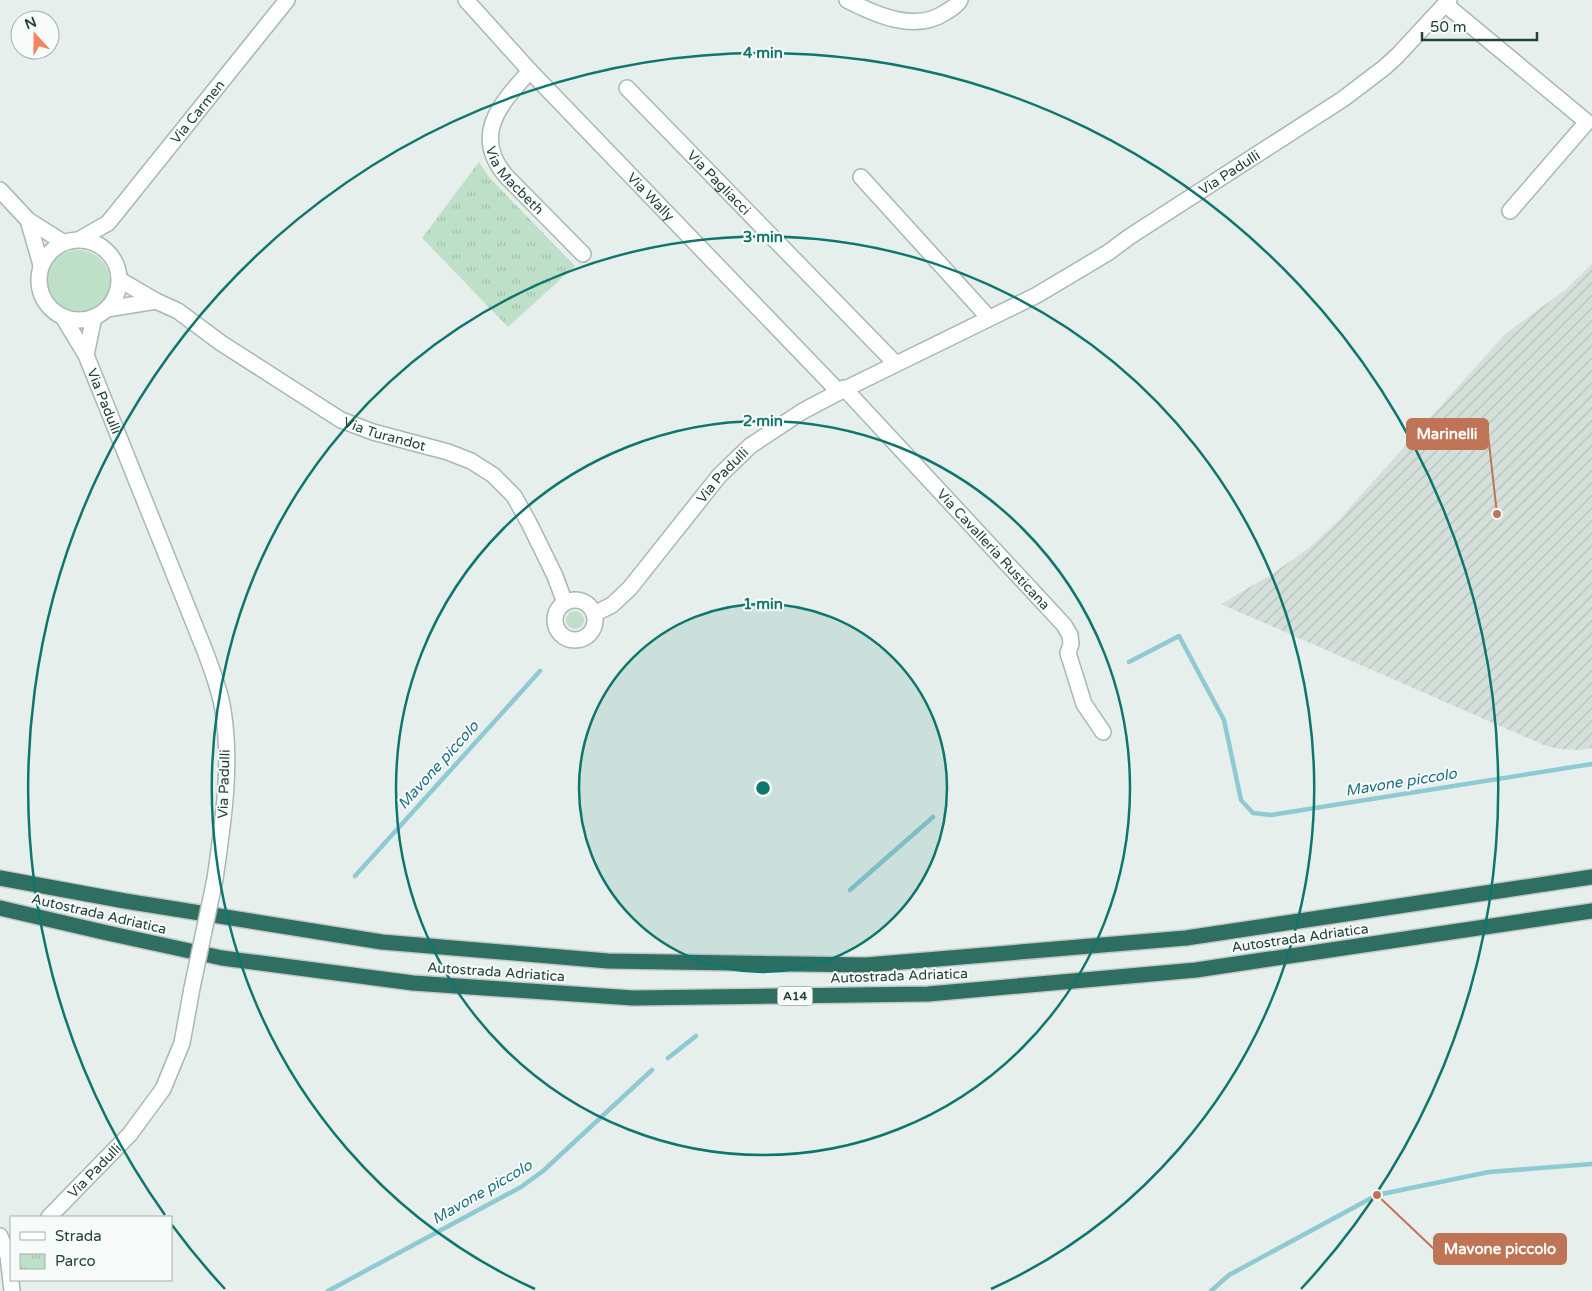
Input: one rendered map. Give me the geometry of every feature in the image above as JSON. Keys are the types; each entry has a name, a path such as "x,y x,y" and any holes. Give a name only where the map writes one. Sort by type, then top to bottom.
{"highway":[{"name":"Autostrada Adriatica","path":"0,878 125,902 382,942 608,962 866,965 1186,938 1592,877"},
{"name":"Autostrada Adriatica","path":"0,908 222,958 413,982 633,998 928,994 1206,968 1592,911"}],"street":[{"name":"Via Carmen","path":"80,239 108,223 287,0"},
{"name":"Via Wally","path":"466,0 530,71 841,390"},
{"path":"848,0 895,20 920,22 942,15 958,4 960,0"},
{"path":"1447,2 1587,122 1510,212"},
{"name":"Via Padulli","path":"594,614 612,605 630,588 719,476 750,446 803,411 841,390 1037,294 1109,252 1129,237 1343,99 1391,62 1447,2"},
{"name":"Via Macbeth","path":"530,71 497,112 489,131 492,152 496,165 583,254"},
{"name":"Via Pagliacci","path":"627,88 895,363"},
{"path":"861,176 989,318"},
{"path":"0,190 28,220 63,242"},
{"path":"28,220 41,265"},
{"path":"108,223 108,252"},
{"path":"101,313 114,301 118,291 120,280 114,260 100,245 90,241 80,239 63,242 46,255 38,277 39,290 44,301 53,311 63,317 84,320 101,313 156,301"},
{"name":"Via Turandot","path":"120,280 156,301 178,311 221,343 341,420 373,432 448,452 471,461 493,475 514,496 522,510 555,576 565,603"},
{"name":"Via Padulli","path":"86,355 101,313"},
{"name":"Via Padulli","path":"50,1216 130,1134 163,1089 182,1043 215,879 226,800 226,733 223,709 205,651 86,355 63,317"},
{"name":"Via Cavalleria Rusticana","path":"841,390 1064,624 1070,635 1071,644 1068,653 1084,704 1103,732"},
{"path":"579,601 585,603 594,614 594,626 588,635 579,640 569,639 560,634 555,623 557,611 565,603 579,601"},
{"path":"4,1237 10,1274"}],"shaded area":[{"path":"1592,264 1592,748 1580,750 1559,749 1544,745 1221,604 1269,576 1309,548 1338,521 1505,334 1565,290"}],"green space":[{"path":"479,162 489,177 575,266 508,327 422,238"},
{"path":"72,250 84,250 101,259 108,270 110,282 108,294 101,305 84,314 72,314 60,309 51,300 46,288 46,276 51,264 60,255"},
{"path":"575,611 581,614 584,620 581,626 575,629 569,626 566,620 569,614"}],"waterway":[{"name":"Mavone piccolo","path":"1129,662 1179,636 1224,720 1241,800 1253,813 1271,815 1592,764"},
{"name":"Mavone piccolo","path":"355,876 540,671"},
{"name":"Mavone piccolo","path":"850,890 933,817"},
{"name":"Mavone piccolo","path":"668,1058 696,1036"},
{"name":"Mavone piccolo","path":"328,1291 521,1187 543,1171 652,1070"},
{"name":"Mavone piccolo","path":"1211,1291 1229,1275 1377,1195 1489,1172 1592,1164"}],"place":[{"name":"Marinelli","path":"1497,514"},
{"name":"Mavone piccolo","path":"1377,1195"}]}
